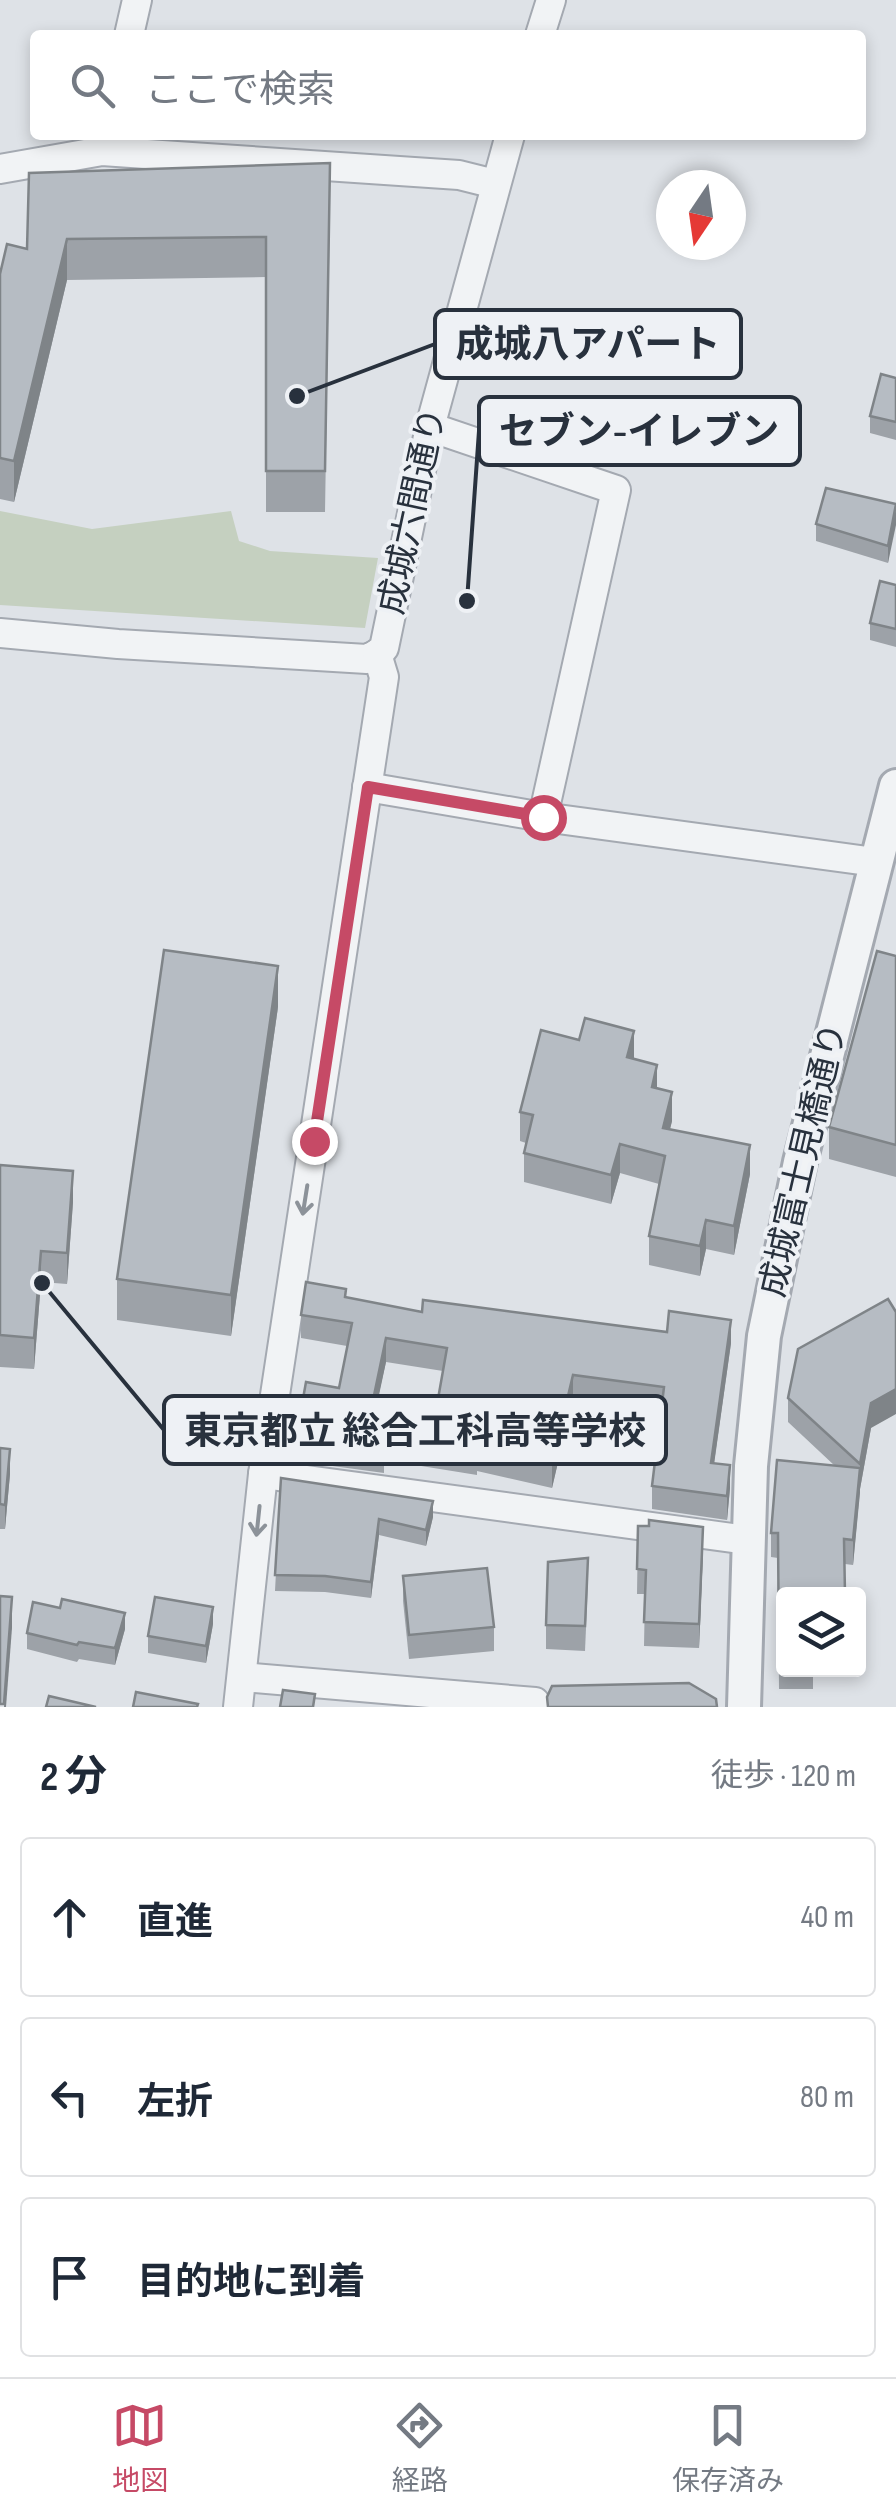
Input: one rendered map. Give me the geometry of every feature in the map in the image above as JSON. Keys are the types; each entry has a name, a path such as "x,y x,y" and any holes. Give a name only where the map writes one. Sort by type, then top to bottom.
{"street":[{"path":"130,30 138,0"},
{"path":"542,30 551,0"},
{"name":"成城六間通り","path":"377,654 384,648 430,427 508,140"},
{"path":"0,170 104,143 441,174 495,184"},
{"path":"430,427 616,490 543,817"},
{"path":"0,633 367,658 377,654 384,677 263,1474 238,1707"},
{"name":"成城富士見橋通り","path":"744,1707 750,1466 764,1336 800,1162 896,786"},
{"path":"368,787 543,817 875,862"},
{"path":"263,1474 747,1540"},
{"path":"243,1676 535,1702 535,1707"}],"green space":[{"path":"0,511 92,529 231,511 239,541 270,551 378,558 365,628 0,605"}],"building":[{"path":"330,163 325,471 266,471 266,237 67,239 14,461 0,458 0,274 7,244 27,249 29,173"},
{"path":"881,374 896,378 896,422 870,416"},
{"path":"826,488 896,504 888,546 816,524"},
{"path":"880,581 896,585 896,629 870,623"},
{"path":"164,950 278,966 231,1295 117,1279"},
{"path":"877,951 896,956 896,1145 829,1127"},
{"path":"585,1018 634,1031 627,1057 657,1065 652,1087 672,1092 663,1128 750,1145 734,1226 706,1220 700,1246 649,1236 665,1156 620,1144 611,1175 524,1153 533,1115 520,1112 541,1030 579,1040"},
{"path":"0,1165 73,1171 67,1253 41,1251 34,1338 0,1335"},
{"path":"306,1282 346,1289 345,1297 422,1312 423,1300 667,1332 669,1311 731,1320 711,1463 730,1465 727,1496 652,1486 664,1387 573,1375 552,1464 477,1447 477,1451 384,1437 384,1450 296,1438 306,1382 339,1388 352,1323 301,1315","holes":["386,1338 447,1348 435,1416 372,1405"]},
{"path":"888,1299 896,1312 896,1389 871,1403 860,1464 788,1398 798,1349"},
{"path":"0,1448 10,1449 5,1505 0,1504"},
{"path":"777,1460 860,1468 853,1540 844,1539 845,1587 778,1587 778,1533 771,1533"},
{"path":"281,1478 433,1501 426,1530 379,1519 371,1582 275,1575"},
{"path":"649,1520 703,1527 699,1624 644,1622 646,1570 637,1569 638,1526 649,1526"},
{"path":"588,1558 585,1626 546,1625 548,1562"},
{"path":"487,1568 494,1627 409,1635 403,1576"},
{"path":"0,1596 12,1597 4,1704 0,1704"},
{"path":"155,1597 213,1607 206,1646 148,1636"},
{"path":"62,1599 125,1613 115,1648 79,1642 77,1645 27,1633 33,1602 60,1608"},
{"path":"689,1683 716,1699 717,1707 548,1707 552,1686"},
{"path":"283,1690 315,1694 313,1707 280,1707"},
{"path":"136,1692 198,1704 133,1707"},
{"path":"49,1696 96,1707 46,1707"}],"place":[{"name":"成城八アパート","path":"297,396"},
{"name":"セブン-イレブン","path":"467,601"},
{"name":"東京都立 総合工科高等学校","path":"42,1283"}],"route":[{"path":"314,1141 368,787 543,817"}]}
